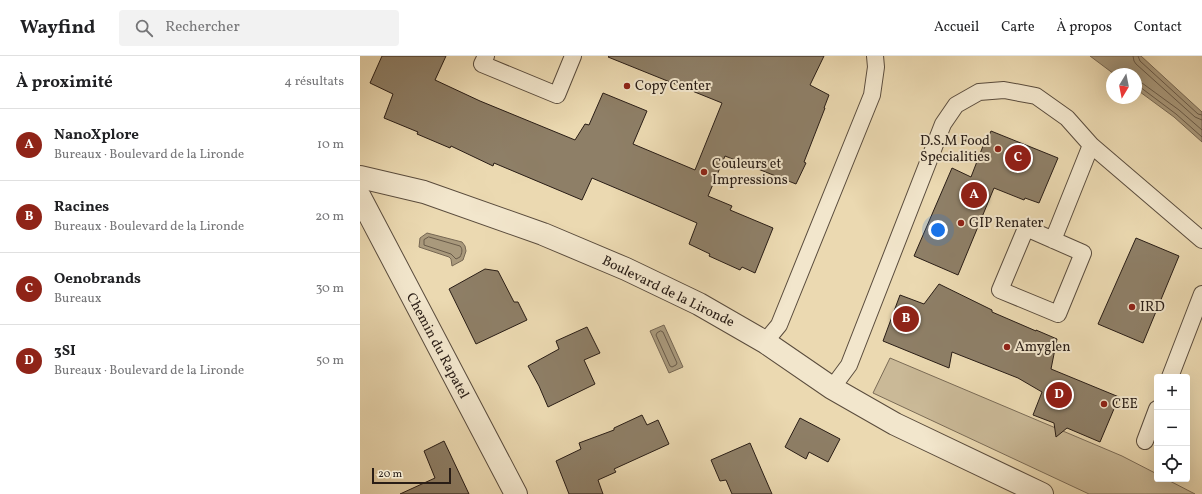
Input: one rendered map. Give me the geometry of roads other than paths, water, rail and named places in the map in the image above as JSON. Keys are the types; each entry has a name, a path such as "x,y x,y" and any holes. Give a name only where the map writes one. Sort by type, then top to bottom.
{"street":[{"name":"Boulevard de la Lironde","path":"360,177 424,192 543,234 626,269 699,304 765,342 832,388 895,424 1042,494"},
{"name":"Chemin du Rapatel","path":"360,197 516,494"}],"lane":[{"path":"486,56 482,64 557,95 573,56"},
{"path":"765,342 779,325 872,95 876,67 875,56"},
{"path":"832,388 849,365 943,124 956,106 979,92 1004,90 1036,96 1066,118 1091,145 1202,240"},
{"path":"1053,240 1091,145"},
{"path":"1026,228 1053,240 1083,253 1058,314 1000,290 1026,228"},
{"path":"1171,374 1202,294"},
{"path":"1145,441 1157,410"}],"water":[{"path":"1090,56 1141,56 1202,112 1202,142 1174,117 1142,93 1142,68 1106,68"},
{"path":"427,233 462,242 466,251 463,260 452,266 451,259 449,257 419,247 420,238"},
{"path":"664,325 683,367 669,373 650,331"}],"place":[{"name":"Copy Center","path":"627,86"},
{"name":"D.S.M Food Specialities","path":"998,149"},
{"name":"Oenobrands","path":"1018,158"},
{"name":"Couleurs et Impressions","path":"704,172"},
{"name":"NanoXplore","path":"974,195"},
{"name":"GIP Renater","path":"961,223"},
{"name":"IRD","path":"1132,307"},
{"name":"Racines","path":"906,319"},
{"name":"Amyglen","path":"1007,347"},
{"name":"3SI","path":"1059,395"},
{"name":"CEE","path":"1104,404"}]}
